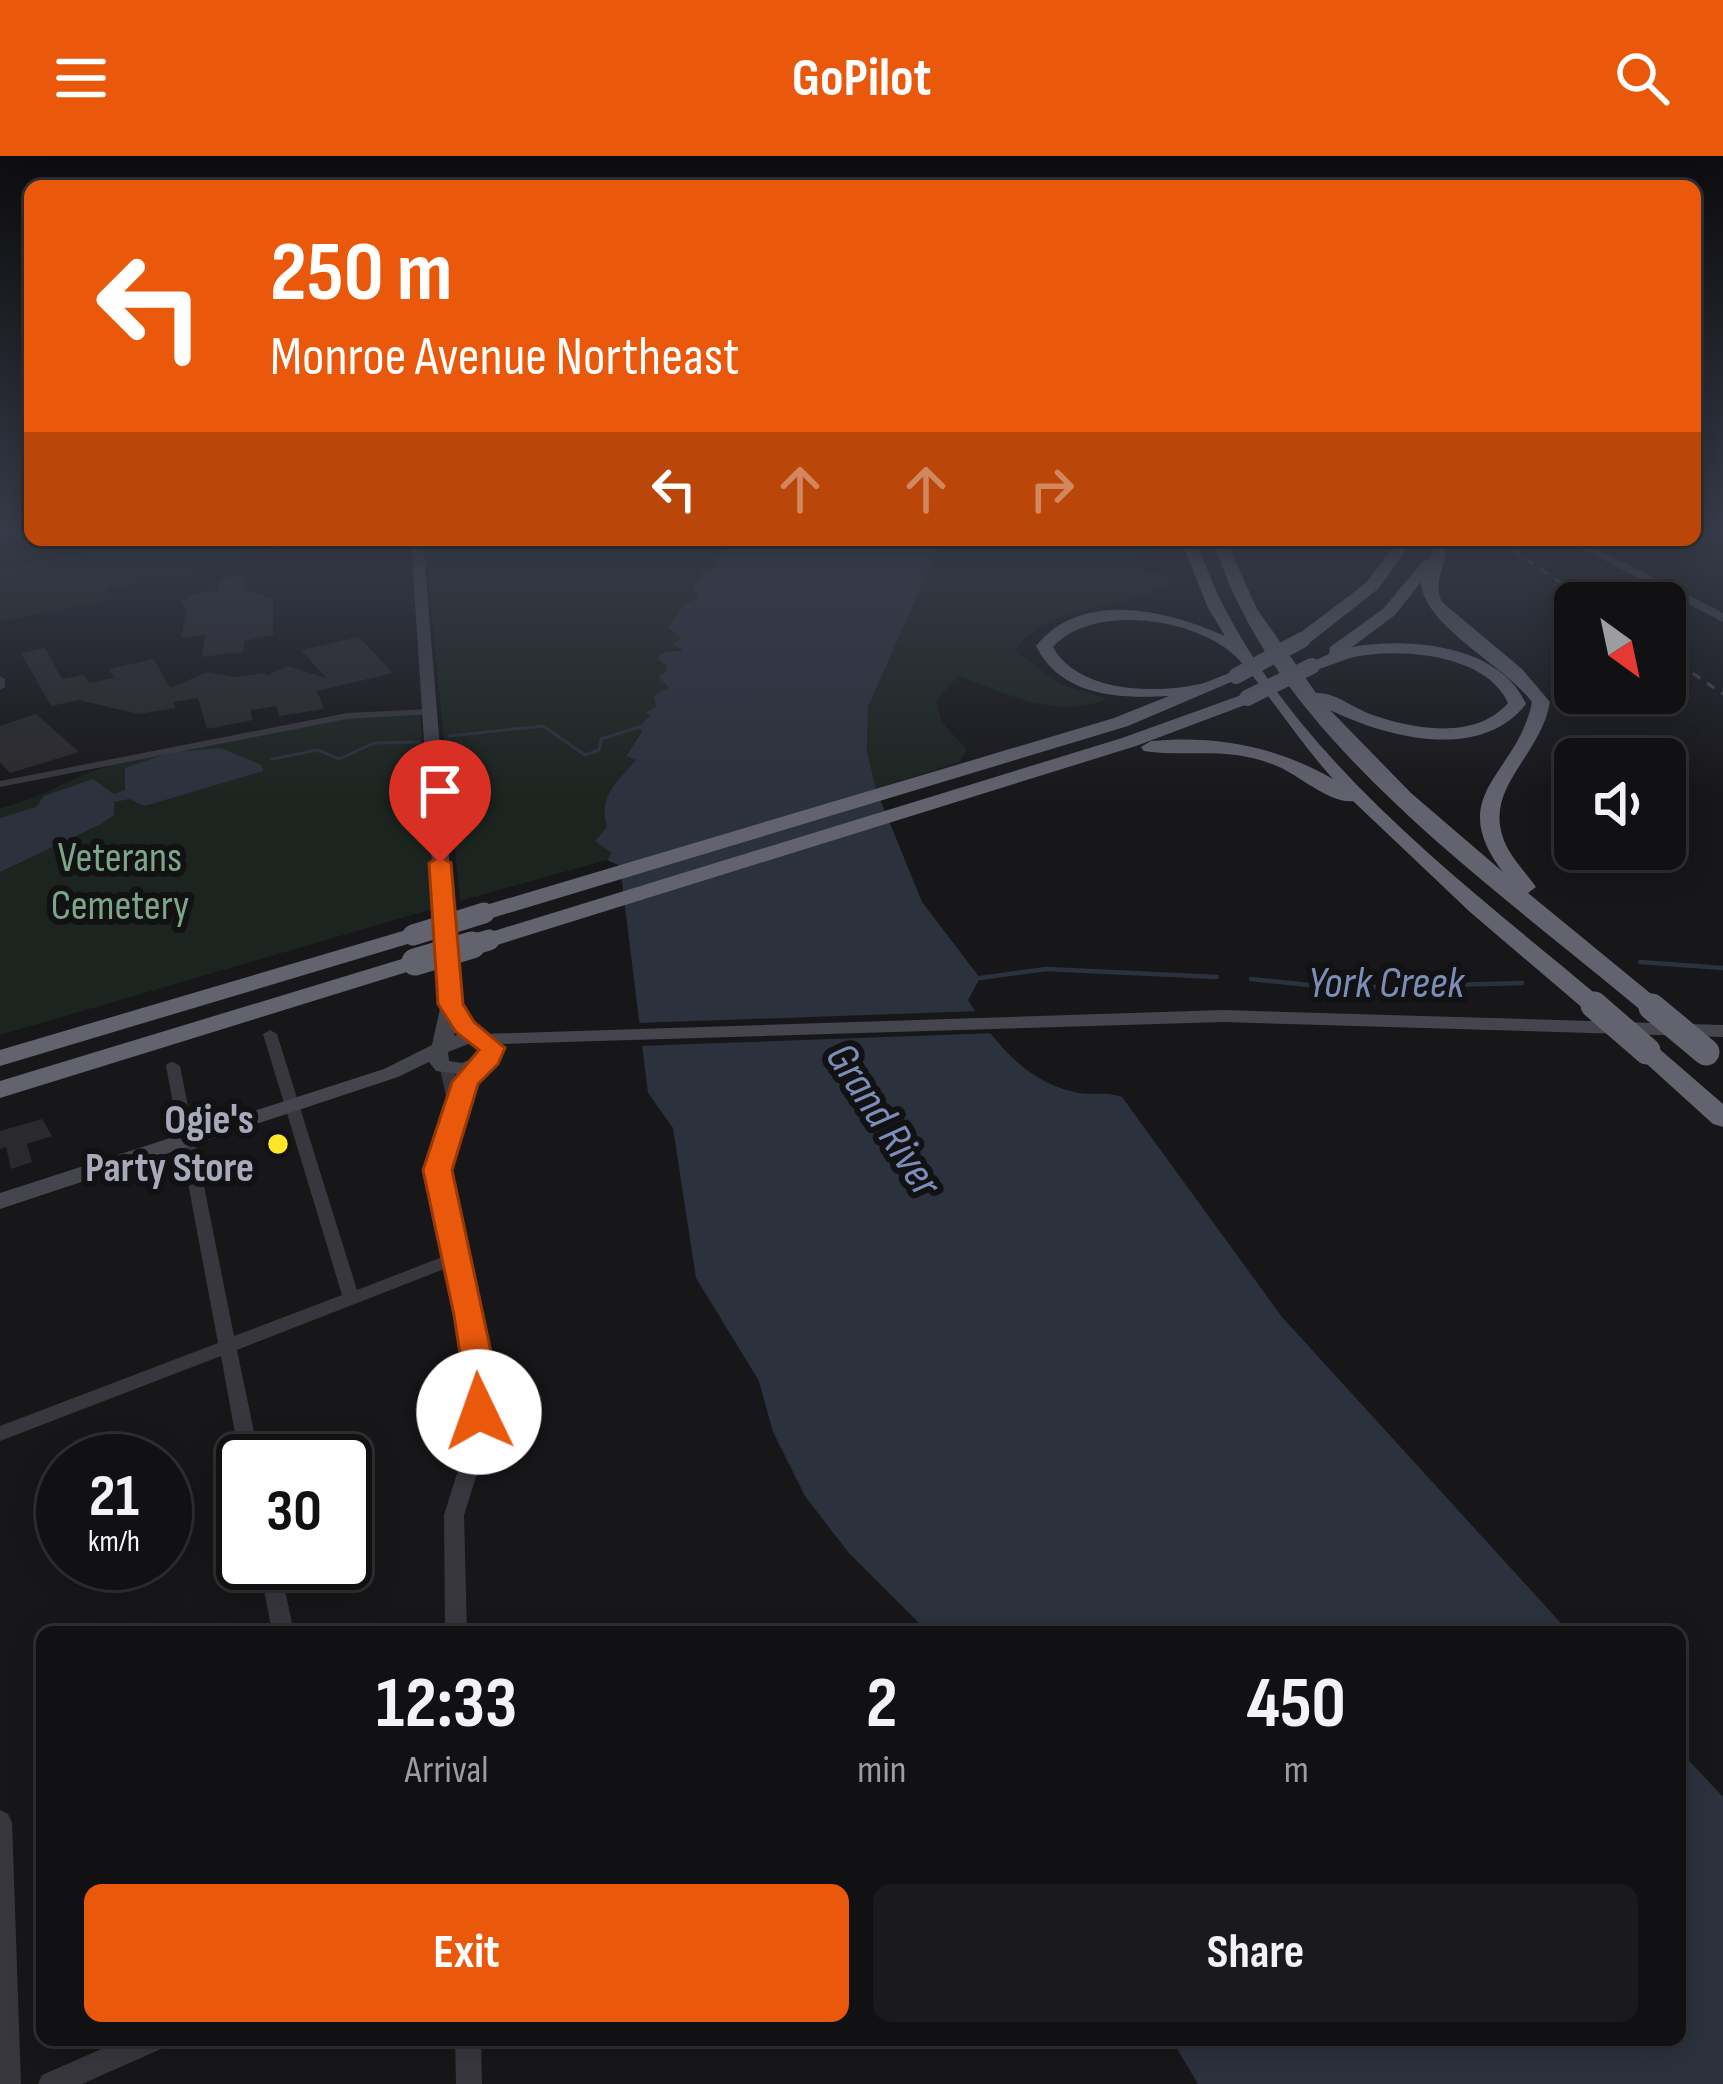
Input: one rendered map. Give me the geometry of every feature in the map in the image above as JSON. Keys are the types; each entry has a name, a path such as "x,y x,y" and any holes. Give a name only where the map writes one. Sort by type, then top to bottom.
{"highway":[{"path":"1076,622 1063,626 1044,646 1047,659 1062,672 1119,690 1176,690 1237,672"},
{"path":"1167,622 1214,634 1237,672 1469,898"},
{"path":"1220,622 1237,672"},
{"path":"1258,622 1282,661 1405,797 1648,1004 1717,1050"},
{"path":"0,1058 1121,722 1237,672 1329,622"},
{"path":"0,1090 1151,735 1247,698 1312,666 1375,622"},
{"path":"1457,622 1526,678 1541,702 1536,728 1494,788 1488,824 1495,845 1521,883 1648,1004"},
{"path":"1282,661 1333,706 1393,727 1438,732 1478,728 1508,718 1517,704 1512,688 1496,675 1430,652 1370,650 1312,666"},
{"path":"978,789 1161,745 1251,751 1317,776 1469,898 1723,1118"}],"main road":[{"path":"423,622 451,1004 443,1057"},
{"path":"451,1004 483,1049"},
{"path":"0,1201 443,1057 547,1040 1223,1016 1717,1050"},
{"path":"443,1057 483,1049"}],"street":[{"path":"0,784 347,716 430,712"},
{"path":"270,1034 352,1298"},
{"path":"456,1626 454,1515 471,1461 480,1380 459,1257 438,1185 455,1107 483,1049"},
{"path":"443,1057 455,1107"},
{"path":"173,1066 245,1434"},
{"path":"0,1434 459,1257"},
{"path":"274,1590 282,1626"},
{"path":"0,1822 8,2084"},
{"path":"51,2084 138,2046"},
{"path":"468,2046 469,2084"}],"green space":[{"path":"432,622 674,622 668,628 683,638 683,649 662,653 658,660 666,664 669,687 626,755 637,760 606,802 613,853 607,860 460,901"},
{"path":"906,622 1051,622 1029,635 1015,651 1060,684 1107,699 1068,707 1049,705 958,676 936,700 941,721 967,750 959,762 876,789 867,751 868,707"},
{"name":"Veterans Cemetery","path":"420,715 436,908 0,1035 0,808 110,765 203,742 334,719"}],"water":[{"name":"Grand River","path":"672,622 906,622 868,707 867,751 876,789 922,902 980,978 968,1000 999,1044 1040,1078 1074,1092 1122,1097 1282,1317 1564,1626 922,1626 848,1552 805,1496 773,1432 759,1381 696,1278 673,1128 648,1093 620,866 607,860 612,853 595,841 607,827 605,807 611,790 636,760 626,756 642,731 639,727 650,716 646,712 656,707 654,696 669,687 658,677 667,671 657,659 662,653 683,650 672,644 682,638 668,628"},
{"path":"221,748 261,765 263,771 145,806 129,799 114,802 114,815 101,824 0,872 0,818 36,807 44,796 93,779 114,794 125,790 125,768 172,752"},
{"path":"1686,1757 1723,1797 1723,2084 1198,2084 1176,2046 1686,2046"}],"pier":[{"path":"982,1011 996,1033 638,1046 637,1023"}],"building":[{"path":"184,622 273,622 273,635 245,641 243,652 202,657 205,635 181,638"},
{"path":"359,637 393,673 317,691 324,709 279,716 276,706 250,710 253,720 207,729 198,698 174,702 175,708 138,714 79,700 51,706 21,653 45,648 62,679 84,675 89,683 114,678 109,669 154,659 170,688 207,672 266,676 288,666 326,678 301,650"},
{"path":"36,714 79,752 10,773 0,762 0,726"},
{"path":"42,1119 52,1136 27,1144 32,1162 11,1169 6,1147 0,1149 0,1131"}],"waterway":[{"path":"449,736 543,726 585,755 599,750 601,739 642,726"},
{"path":"272,759 318,750 339,759 374,743 420,742"},
{"name":"York Creek","path":"1640,962 1723,968"},
{"name":"York Creek","path":"980,978 1046,969 1217,977"},
{"name":"York Creek","path":"1251,979 1339,988 1522,983"}],"railway":[{"path":"1686,668 1723,694"}],"place":[{"name":"Ogie's Party Store","path":"278,1144"}],"route":[{"path":"440,863 451,1004 465,1027 492,1048 489,1058 465,1082 437,1170 470,1315 480,1380 479,1412"}]}
